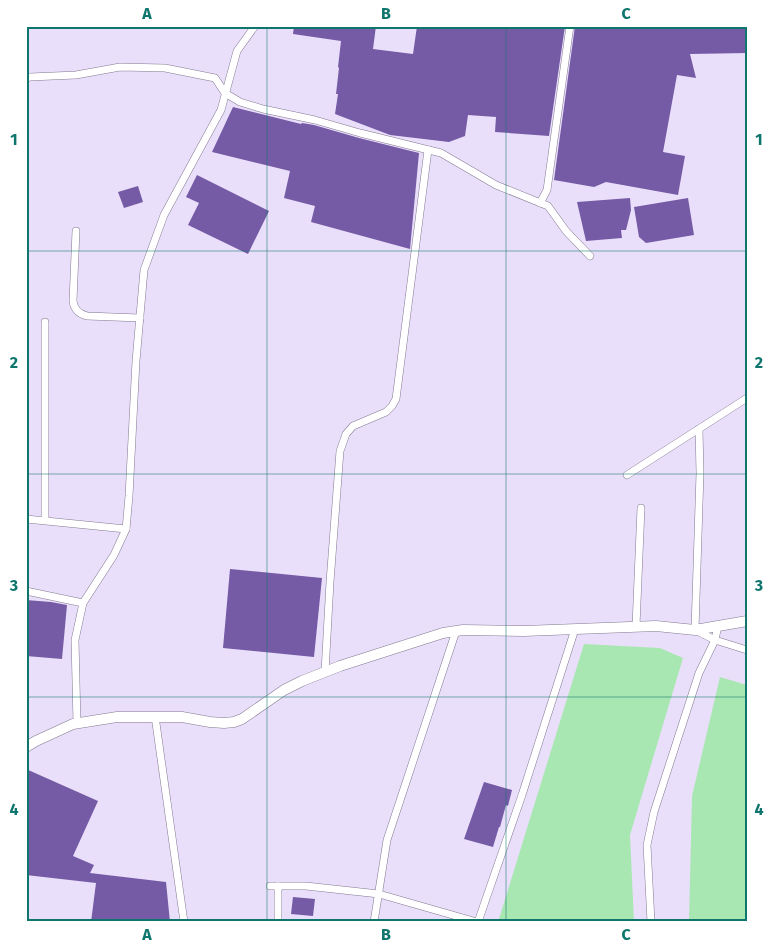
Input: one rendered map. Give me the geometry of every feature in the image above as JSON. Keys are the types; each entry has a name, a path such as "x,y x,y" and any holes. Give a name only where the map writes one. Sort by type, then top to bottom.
{"street":[{"path":"77,723 75,640 83,603 114,555 126,528 136,361 144,270 164,215 220,110 237,52 255,26"},
{"path":"540,203 547,190 570,26"},
{"path":"26,78 76,75 120,67 165,68 215,78 225,94 240,102 441,153 496,185 548,206 566,231 590,256"},
{"path":"324,672 340,451 346,434 353,426 386,412 396,399 428,150"},
{"path":"76,231 73,301 75,308 80,313 88,316 140,318"},
{"path":"45,322 46,520"},
{"path":"627,475 747,398"},
{"path":"695,630 700,473 699,428"},
{"path":"636,626 641,508"},
{"path":"26,519 126,528"},
{"path":"26,591 83,603"},
{"path":"26,747 73,724 117,717 182,717 224,724 234,722 242,719 284,690 302,681 443,633 463,630 524,631 636,626 695,630 747,621"},
{"path":"652,922 647,845 654,812 699,673 715,640 718,625"},
{"path":"278,922 274,886 306,886 379,894 477,922 522,796 575,629"},
{"path":"695,630 715,640 747,650"},
{"path":"374,922 387,840 456,631"},
{"path":"155,716 184,922"}],"green space":[{"path":"584,644 660,648 683,658 630,835 634,922 498,922"},
{"path":"720,677 747,685 747,922 689,922 692,796"}],"building":[{"path":"294,26 376,26 373,49 413,54 417,26 565,26 549,136 495,132 496,117 468,115 465,136 449,142 390,135 335,114 341,41 293,34"},
{"path":"575,26 747,26 747,53 690,54 696,78 677,75 663,152 685,156 678,195 606,182 594,187 554,180"},
{"path":"233,107 301,124 314,125 419,153 410,249 311,222 315,206 284,198 290,171 212,152"},
{"path":"197,175 269,211 248,254 188,225 199,203 186,197"},
{"path":"138,186 143,202 124,208 118,192"},
{"path":"630,198 631,210 626,230 621,230 622,238 586,241 577,202"},
{"path":"688,198 694,235 646,243 639,237 634,207"},
{"path":"230,569 322,578 314,657 223,648"},
{"path":"26,600 67,605 62,659 26,656"},
{"path":"26,769 98,801 73,856 94,865 90,873 166,882 170,922 91,922 96,883 26,875"},
{"path":"484,782 512,790 493,847 464,839"},
{"path":"293,897 315,899 313,916 291,914"}]}
